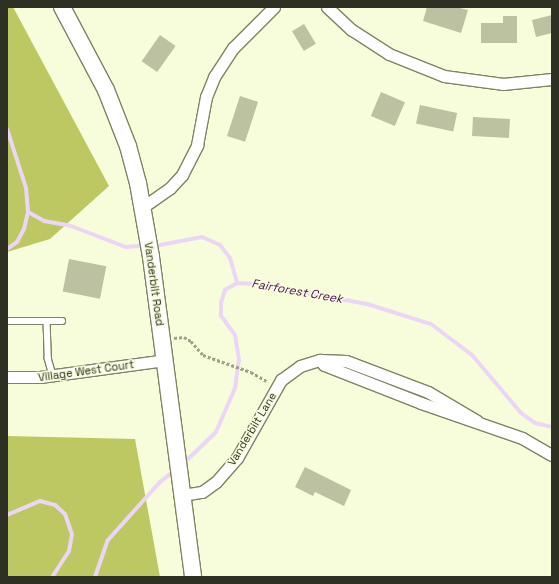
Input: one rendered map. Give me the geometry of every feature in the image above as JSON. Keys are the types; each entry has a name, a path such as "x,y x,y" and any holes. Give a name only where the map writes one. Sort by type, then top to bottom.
{"street":[{"name":"Vanderbilt Road","path":"62,7 83,43 118,118 143,207 165,360 193,577"},
{"path":"143,207 170,188 182,175 197,145 206,97 214,77 233,48 274,7"},
{"path":"327,7 352,30 376,46 416,67 444,76 503,84 552,79"},
{"name":"Village West Court","path":"7,377 29,378 165,360"},
{"name":"Vanderbilt Lane","path":"182,493 195,494 208,488 230,467 281,380 292,370 320,360 324,365 421,403 477,421 522,438 552,455"}],"lane":[{"path":"7,321 62,321"},
{"path":"48,321 48,358 52,375"}],"path":[{"path":"172,338 184,338 191,341 203,355 251,372 276,388"}],"green space":[{"path":"7,7 13,7 109,186 50,239 7,252"},
{"path":"7,436 135,439 160,577 7,577"}],"building":[{"path":"427,7 456,7 468,10 461,33 423,21"},
{"path":"552,15 552,33 536,37 532,20"},
{"path":"503,16 517,16 517,43 481,43 481,23 503,23"},
{"path":"304,24 316,44 304,51 292,31"},
{"path":"160,35 176,46 157,72 142,61"},
{"path":"381,92 405,102 395,126 371,116"},
{"path":"240,96 258,102 245,142 227,136"},
{"path":"420,105 457,113 453,131 416,124"},
{"path":"473,117 510,119 509,138 472,136"},
{"path":"69,259 106,266 100,299 63,291"},
{"path":"305,467 351,490 344,506 315,492 313,496 295,487"}],"waterway":[{"path":"7,129 26,188 28,212 24,229 17,242 7,249"},
{"path":"28,212 44,221 71,226 126,247 139,246"},
{"path":"160,245 202,237 220,245 230,258 237,283"},
{"name":"Fairforest Creek","path":"183,464 216,432 235,388 239,360 235,335 221,316 221,303 225,290 237,283 258,284 367,304 431,324 472,355 521,413 535,423 552,427"},
{"name":"Fairforest Creek","path":"95,577 108,540 160,482 174,471"},
{"path":"7,515 40,501 55,505 65,514 72,534 69,551 52,577"}]}
